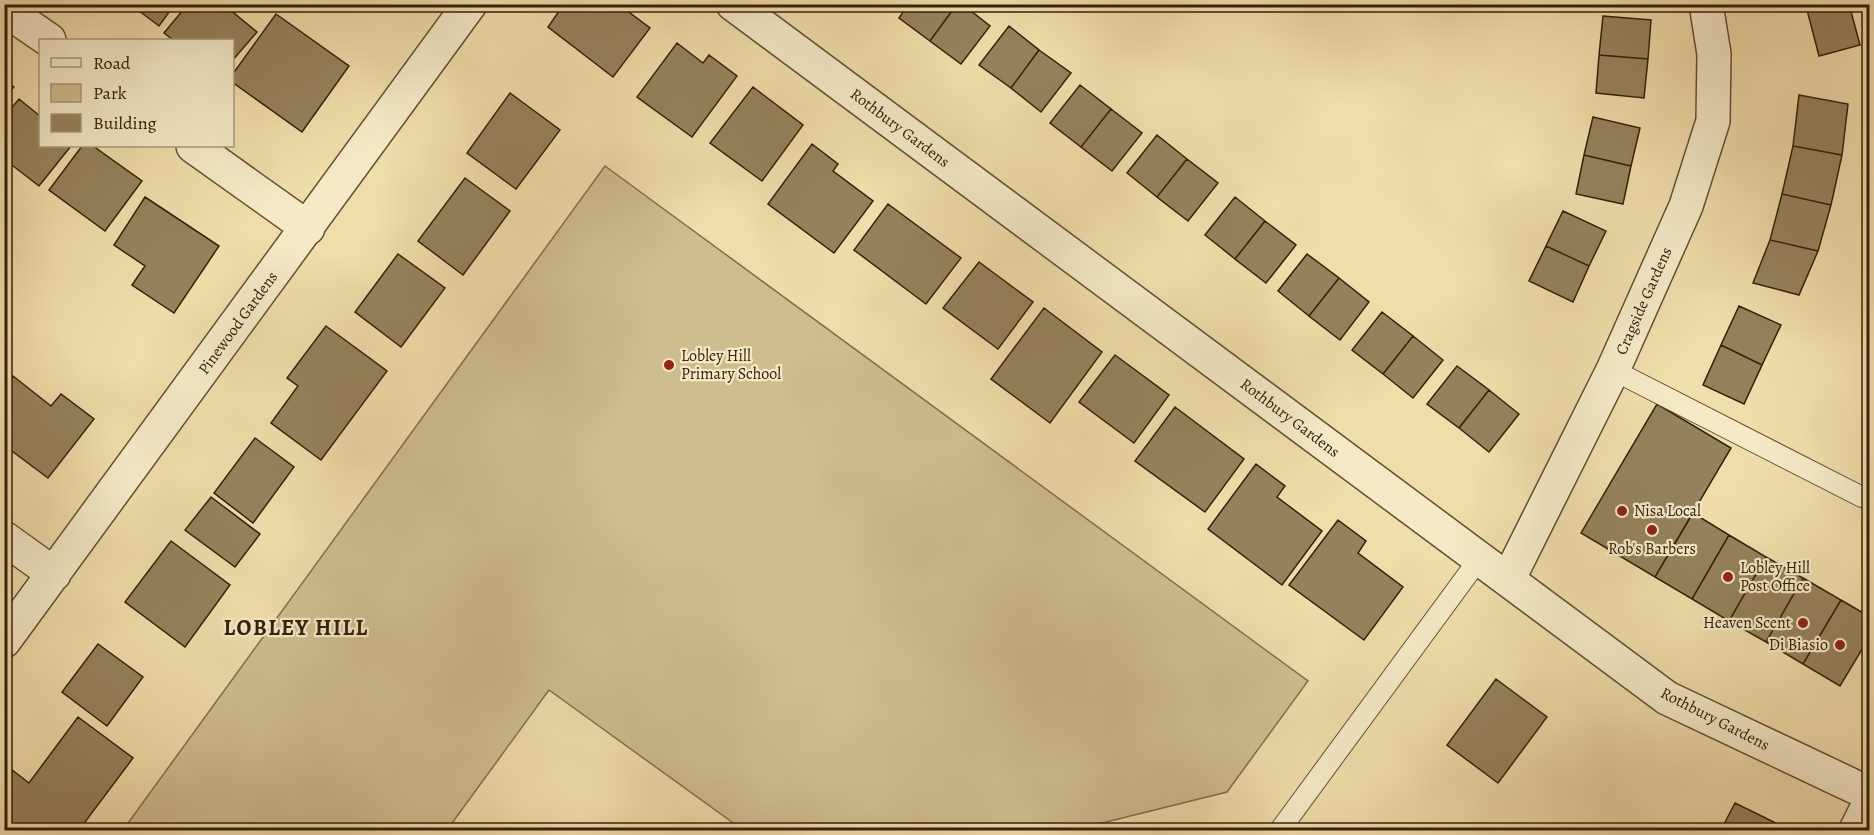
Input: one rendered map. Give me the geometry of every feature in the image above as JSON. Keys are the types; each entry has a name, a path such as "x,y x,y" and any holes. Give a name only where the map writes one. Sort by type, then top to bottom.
{"street":[{"name":"Pinewood Gardens","path":"4,641 470,4"},
{"name":"Rothbury Gardens","path":"733,4 1667,698 1869,794"},
{"name":"Cragside Gardens","path":"1508,580 1613,370 1686,206 1713,121 1714,54 1706,4"},
{"path":"4,9 48,39"},
{"path":"195,147 308,228"},
{"path":"4,538 54,574"},
{"path":"1856,831 1869,802"}],"lane":[{"path":"1613,370 1862,497"},
{"path":"1280,831 1479,559"}],"green space":[{"name":"Lobley Hill Primary School","path":"605,166 1308,681 1227,792 1074,830 743,830 549,690 447,830 123,830"}],"building":[{"path":"130,4 175,4 159,26"},
{"path":"188,4 223,4 257,32 234,59 234,39 172,39 164,33"},
{"path":"564,4 618,4 650,28 613,77 548,27"},
{"path":"908,4 957,4 930,41 899,18"},
{"path":"957,4 962,4 990,26 961,64 930,41"},
{"path":"1849,4 1860,45 1819,56 1806,6"},
{"path":"276,14 349,66 302,132 234,83 234,72"},
{"path":"1603,16 1651,20 1648,59 1599,55"},
{"path":"1009,26 1039,50 1011,88 979,65"},
{"path":"677,43 703,63 709,55 737,76 692,137 637,97"},
{"path":"1039,50 1071,73 1041,112 1011,88"},
{"path":"1599,55 1648,59 1644,98 1596,93"},
{"path":"4,80 14,87 4,99"},
{"path":"1080,85 1111,109 1081,147 1050,123"},
{"path":"753,87 803,125 762,181 710,143"},
{"path":"510,93 560,130 516,189 467,153"},
{"path":"1799,95 1848,104 1842,155 1793,146"},
{"path":"19,99 39,115 39,147 70,147 39,186 4,159 4,117"},
{"path":"1111,109 1142,133 1112,171 1081,147"},
{"path":"1593,117 1640,128 1631,166 1584,155"},
{"path":"1157,135 1187,159 1157,197 1127,173"},
{"path":"812,144 838,164 833,171 873,201 834,253 768,204"},
{"path":"1793,146 1842,155 1831,205 1782,194"},
{"path":"81,147 94,147 142,181 105,231 49,190"},
{"path":"1584,155 1631,166 1623,204 1576,194"},
{"path":"1187,159 1218,183 1188,221 1157,197"},
{"path":"465,178 510,211 463,275 418,241"},
{"path":"1782,194 1831,205 1818,251 1770,240"},
{"path":"145,197 219,246 174,313 132,285 145,266 114,245"},
{"path":"1235,197 1265,221 1235,259 1205,235"},
{"path":"888,204 961,258 926,304 854,250"},
{"path":"1563,211 1606,231 1589,266 1546,246"},
{"path":"1265,221 1296,245 1266,283 1235,259"},
{"path":"1770,240 1818,251 1799,295 1753,283"},
{"path":"1546,246 1589,266 1573,302 1529,281"},
{"path":"398,254 445,288 401,347 355,312"},
{"path":"1307,254 1339,278 1309,316 1278,291"},
{"path":"979,262 1033,302 998,349 943,308"},
{"path":"1339,278 1369,302 1340,340 1309,316"},
{"path":"1739,306 1781,325 1762,365 1721,345"},
{"path":"1044,308 1102,352 1050,423 991,379"},
{"path":"1382,312 1413,336 1383,374 1352,350"},
{"path":"326,326 387,371 321,460 271,423 298,386 287,378"},
{"path":"1413,336 1443,360 1413,398 1383,374"},
{"path":"1721,345 1762,365 1744,404 1703,385"},
{"path":"1115,355 1169,395 1134,443 1079,402"},
{"path":"1457,366 1489,390 1459,428 1427,404"},
{"path":"13,376 51,406 61,394 94,419 48,478 4,445 4,387"},
{"path":"1489,390 1519,414 1489,452 1459,428"},
{"path":"1657,404 1731,448 1655,577 1581,533"},
{"path":"1175,407 1244,459 1205,512 1135,461"},
{"path":"255,438 294,467 253,523 214,493"},
{"path":"1256,464 1285,486 1277,497 1322,531 1282,585 1208,529"},
{"path":"211,497 260,534 235,567 185,530"},
{"path":"1693,513 1729,535 1692,599 1655,577"},
{"path":"1338,520 1366,541 1358,553 1403,587 1364,640 1289,585"},
{"path":"1729,535 1766,557 1729,621 1692,599"},
{"path":"171,541 230,585 185,647 125,602"},
{"path":"1766,557 1803,578 1766,642 1729,621"},
{"path":"1803,578 1841,600 1803,664 1766,642"},
{"path":"1841,600 1870,617 1870,636 1840,686 1803,664"},
{"path":"98,644 143,677 107,726 62,692"},
{"path":"1496,679 1547,717 1498,783 1447,745"},
{"path":"78,717 133,758 79,830 22,830 4,818 4,770 7,766 29,783"},
{"path":"1735,803 1784,827 1782,830 1721,830"}],"place":[{"name":"Lobley Hill Primary School","path":"669,365"},
{"name":"Nisa Local","path":"1622,511"},
{"name":"Rob's Barbers","path":"1652,530"},
{"name":"Lobley Hill Post Office","path":"1728,577"},
{"name":"Heaven Scent","path":"1803,623"},
{"name":"Di Biasio","path":"1840,645"}],"district":[{"name":"LOBLEY HILL","path":"296,628"}]}
